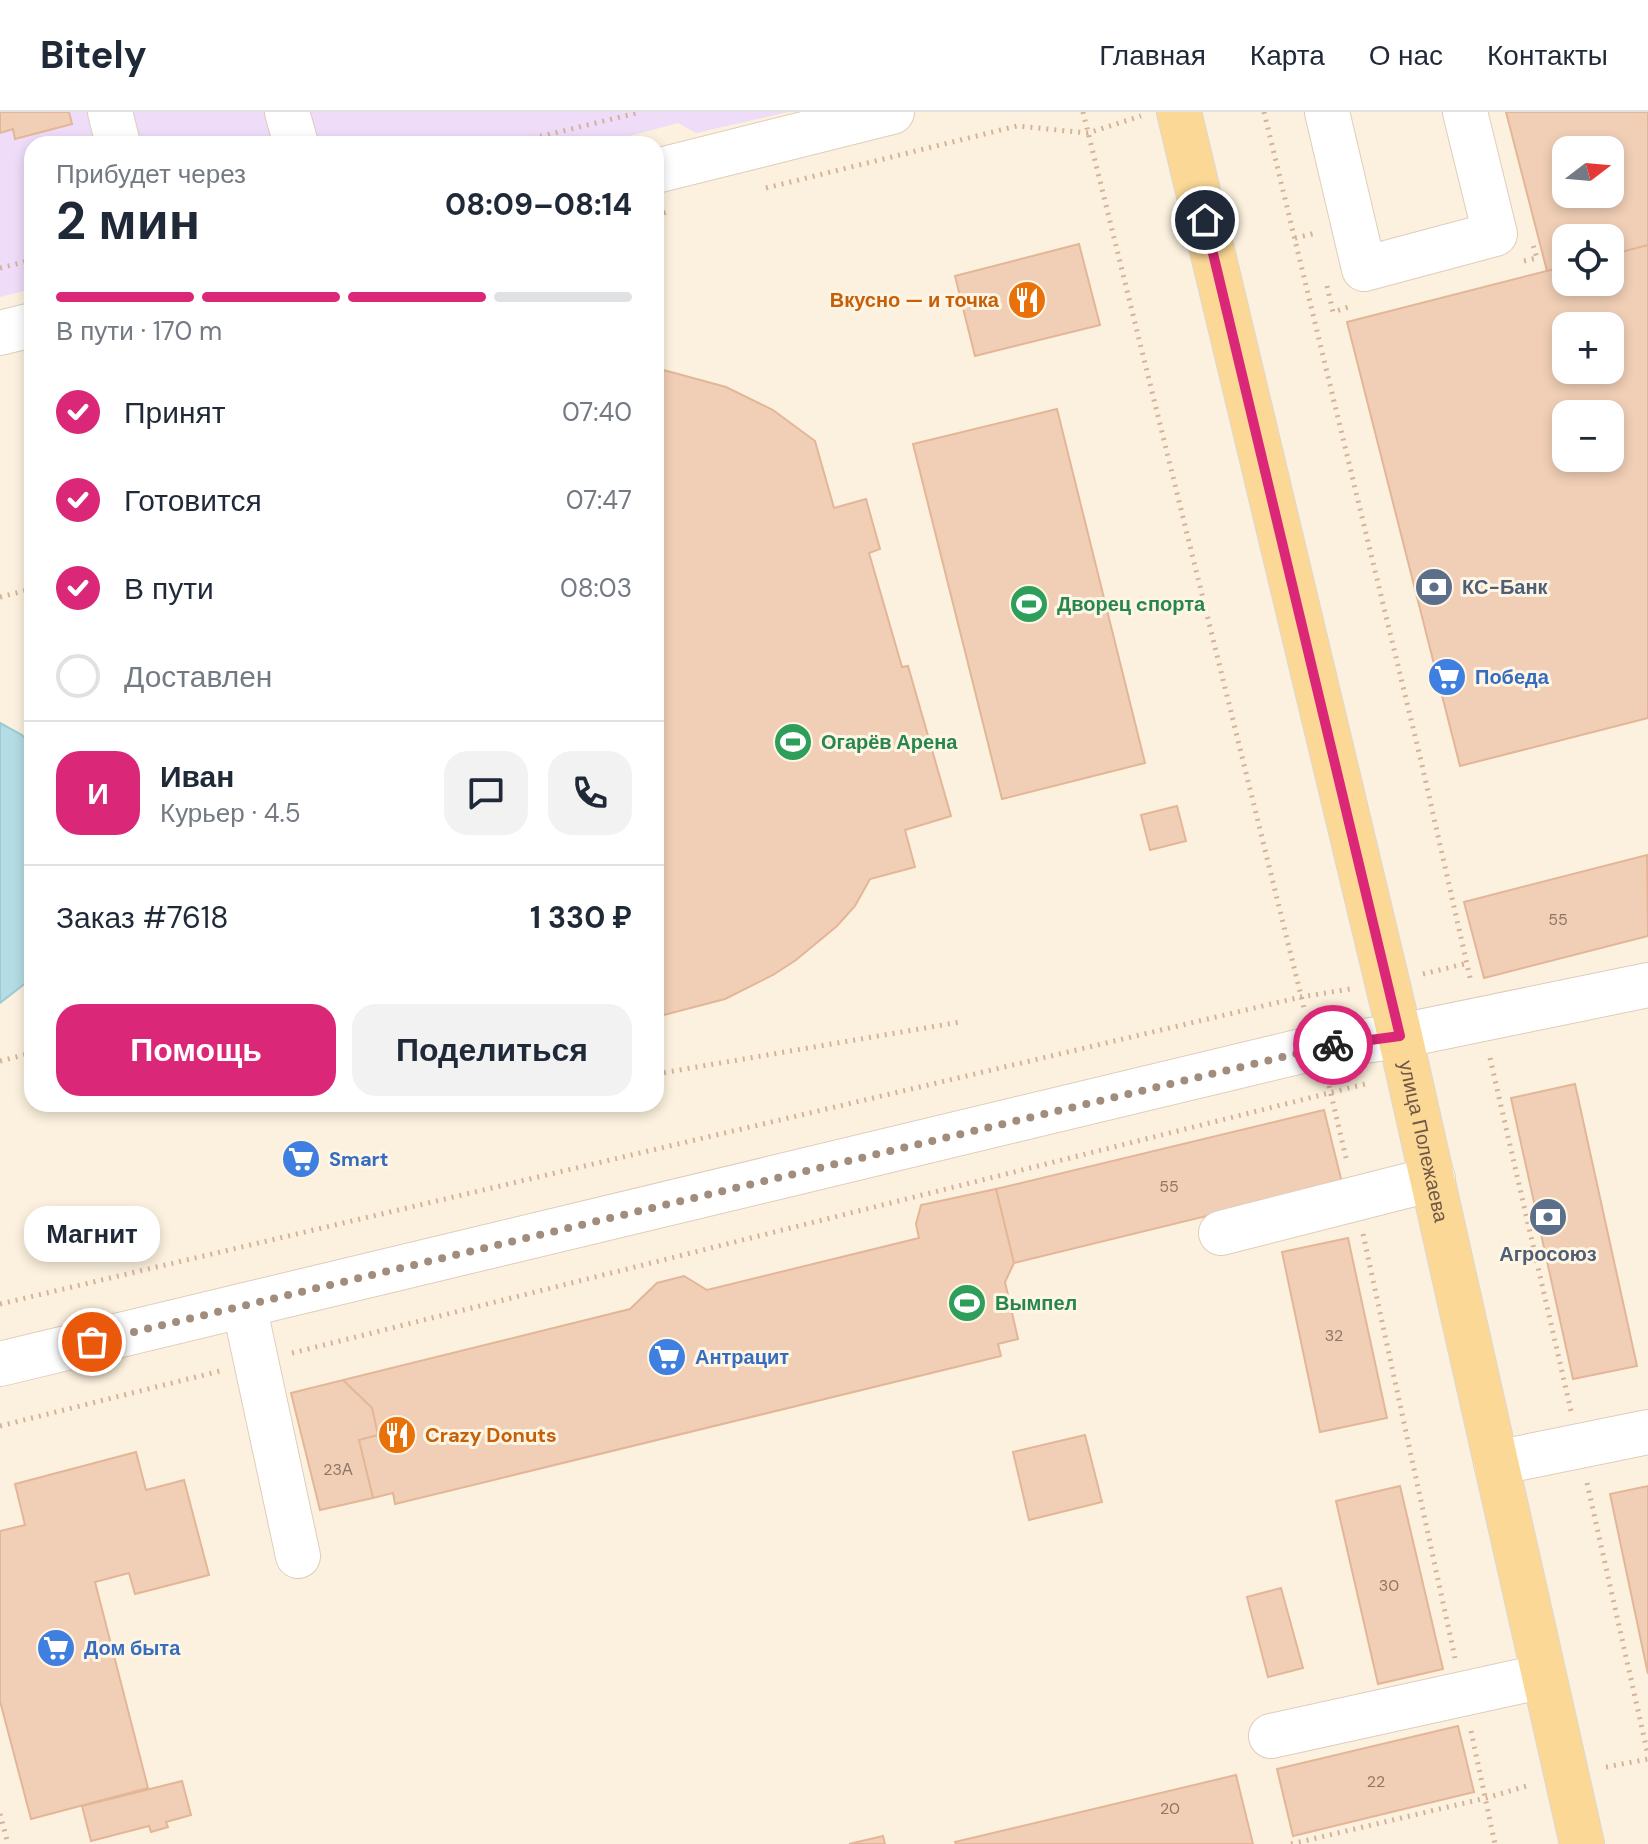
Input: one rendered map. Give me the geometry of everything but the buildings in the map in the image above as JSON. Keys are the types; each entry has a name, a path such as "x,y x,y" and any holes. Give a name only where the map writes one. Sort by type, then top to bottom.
{"main road":[{"name":"улица Полежаева","path":"1179,112 1433,1179 1582,1844"}],"street":[{"path":"110,112 116,136"},
{"path":"287,112 294,136"},
{"path":"664,169 892,112"},
{"path":"1327,112 1364,269 1495,234 1465,112"},
{"path":"0,333 24,327"},
{"path":"0,1364 1314,1048 1404,1055 1477,1020 1648,985"},
{"path":"1221,1233 1433,1179"},
{"path":"244,1305 298,1556"},
{"path":"1496,1463 1648,1432"},
{"path":"1271,1736 1544,1676"}],"path":[{"path":"542,136 641,112"},
{"path":"1083,112 1301,997 1314,1048 1331,1092 1495,1844"},
{"path":"860,165 1017,126 1088,133 1153,112"},
{"path":"1264,112 1468,963 1477,1020 1489,1053 1648,1755"},
{"path":"1295,238 1315,232"},
{"path":"0,268 24,262"},
{"path":"0,597 24,591"},
{"path":"0,1304 1301,997 1387,982 1468,963"},
{"path":"664,1073 960,1022"},
{"path":"0,1061 24,1055"},
{"path":"0,1426 1331,1092 1404,1055"},
{"path":"1291,1844 1526,1787"},
{"path":"0,1814 8,1844"}],"shaded area":[{"path":"0,112 788,112 696,133 678,123 630,136 24,136 24,291 0,297"}],"water":[{"path":"0,723 24,737 24,984 0,1003"}],"way so far":[{"path":"92,1342 1333,1045"}],"place":[{"name":"Вкусно — и точка","path":"1027,300"},
{"name":"КС-Банк","path":"1434,587"},
{"name":"Дворец cпорта","path":"1029,604"},
{"name":"Победа","path":"1447,677"},
{"name":"Огарёв Арена","path":"793,742"},
{"name":"Smart","path":"301,1159"},
{"name":"Агросоюз","path":"1548,1217"},
{"name":"Вымпел","path":"967,1303"},
{"name":"Магнит","path":"92,1342"},
{"name":"Антрацит","path":"667,1357"},
{"name":"Crazy Donuts","path":"397,1435"},
{"name":"Дом быта","path":"56,1648"}],"route":[{"path":"1205,220 1400,1036 1333,1045"}]}
